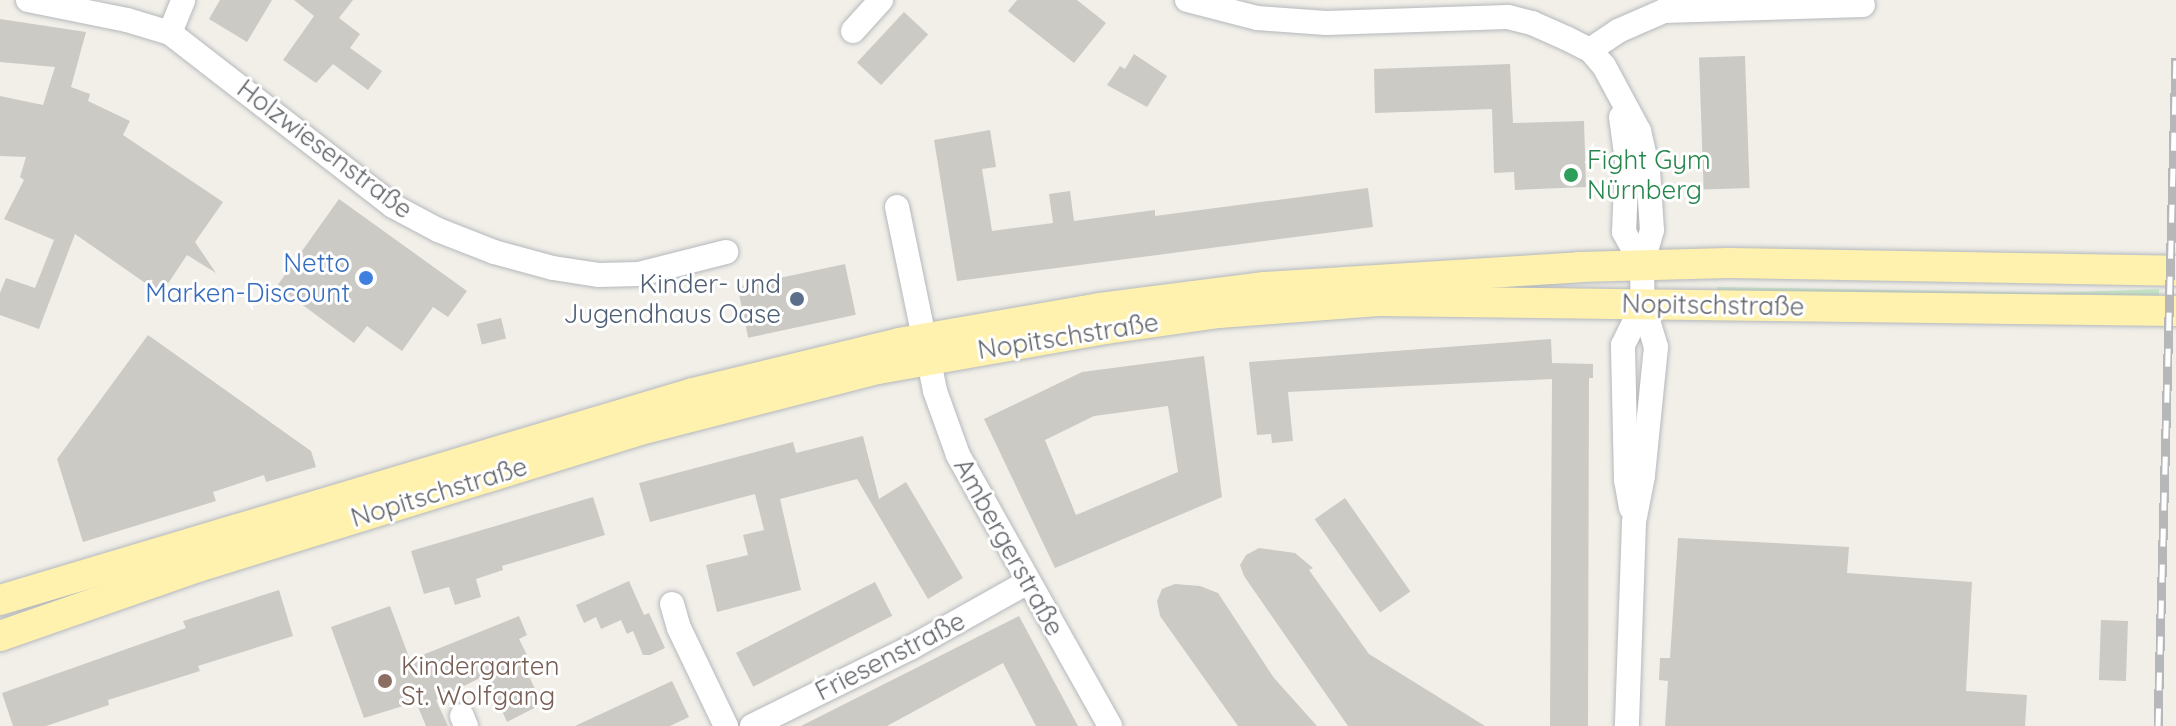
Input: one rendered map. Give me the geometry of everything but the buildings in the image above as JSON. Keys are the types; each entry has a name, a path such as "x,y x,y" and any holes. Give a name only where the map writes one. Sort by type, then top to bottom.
{"main road":[{"name":"Nopitschstraße","path":"0,600 633,410 1115,306 1253,288 1642,265 2176,271"},
{"name":"Nopitschstraße","path":"0,636 174,575 596,443 848,377 927,348 1320,304 1406,301 2176,311"}],"street":[{"name":"Holzwiesenstraße","path":"28,0 127,20 170,33 393,206 438,230 524,261 599,275 639,274 726,252"},
{"path":"170,33 183,0"},
{"path":"853,31 881,0"},
{"path":"1187,0 1257,18 1326,23 1508,17 1532,23 1590,50 1613,82 1627,161 1624,232 1642,265 1643,304 1656,347 1643,476 1634,522 1627,726"},
{"path":"1590,50 1618,31 1664,11 1863,5"},
{"path":"897,207 927,348"},
{"name":"Ambergerstraße","path":"927,348 941,412 958,455 1026,583 1110,726"},
{"name":"Friesenstraße","path":"752,726 912,647 1026,583"},
{"path":"672,604 679,628 726,726"}],"green space":[{"path":"1717,287 2043,293 2159,289 2159,302 1717,296"}],"railway":[{"path":"2158,726 2176,57"}],"place":[{"name":"Fight Gym Nürnberg","path":"1571,175"},
{"name":"Netto Marken-Discount","path":"366,278"},
{"name":"Kinder- und Jugendhaus Oase","path":"797,299"},
{"name":"Kindergarten St. Wolfgang","path":"385,681"}]}
